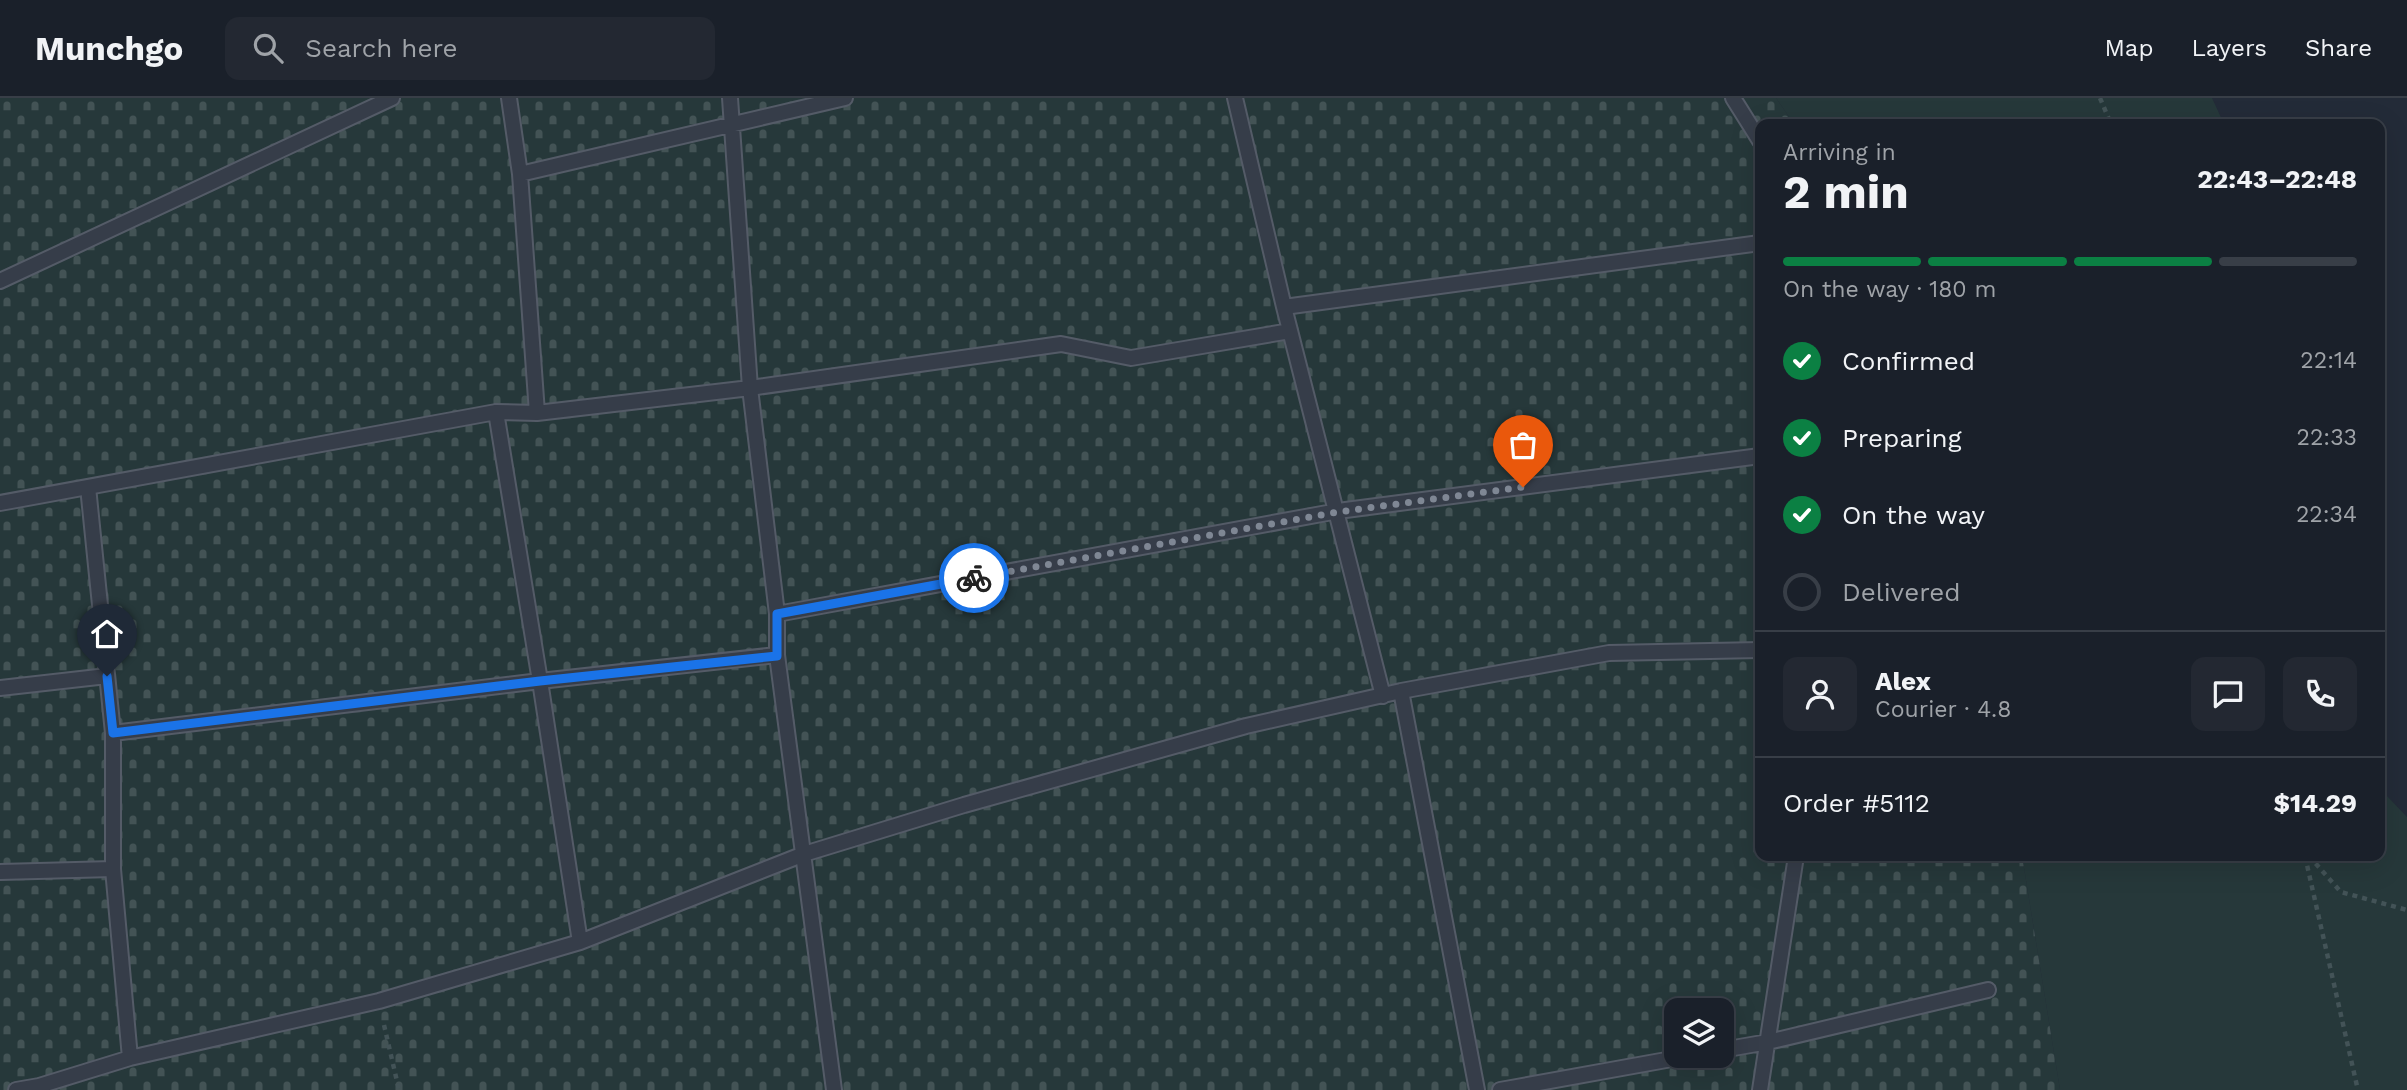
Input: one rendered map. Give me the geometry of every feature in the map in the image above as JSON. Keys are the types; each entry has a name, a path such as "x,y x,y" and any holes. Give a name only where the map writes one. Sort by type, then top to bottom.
{"lane":[{"path":"0,281 392,98"},
{"path":"509,98 520,174 537,413"},
{"path":"730,98 750,387 777,614 777,656 834,1090"},
{"path":"520,174 845,98"},
{"path":"1235,98 1284,307 1384,696"},
{"path":"1733,98 1755,133"},
{"path":"1284,307 1755,244"},
{"path":"0,502 496,412 537,413 1061,344 1131,358 1290,331"},
{"path":"496,412 580,942"},
{"path":"777,614 1338,512 1755,457"},
{"path":"88,487 113,733 113,869 130,1058"},
{"path":"16,1090 40,1088 130,1058 379,1001 580,942 804,854 964,805 1245,726 1401,691 1609,653 1755,650"},
{"path":"113,733 540,681 777,656"},
{"path":"0,688 107,676"},
{"path":"1401,691 1477,1090"},
{"path":"1760,1090 1795,861"},
{"path":"0,872 113,869"},
{"path":"1734,1048 1987,990"},
{"path":"1500,1090 1664,1061"}],"path":[{"path":"2101,98 2109,119"},
{"path":"2308,861 2356,1090"},
{"path":"2312,861 2341,892 2407,910"},
{"path":"379,1001 400,1090"}],"green space":[{"path":"0,98 1776,98 1791,119 1755,119 1755,861 2023,861 2060,1090 0,1090"},
{"path":"1776,98 2212,98 2222,119 1791,119"},
{"path":"2385,791 2407,817 2407,1090 2060,1090 2023,861 2385,861"}],"way so far":[{"path":"974,578 1338,512 1523,487"}],"route":[{"path":"107,676 113,733 540,681 777,656 777,614 974,578"}]}
